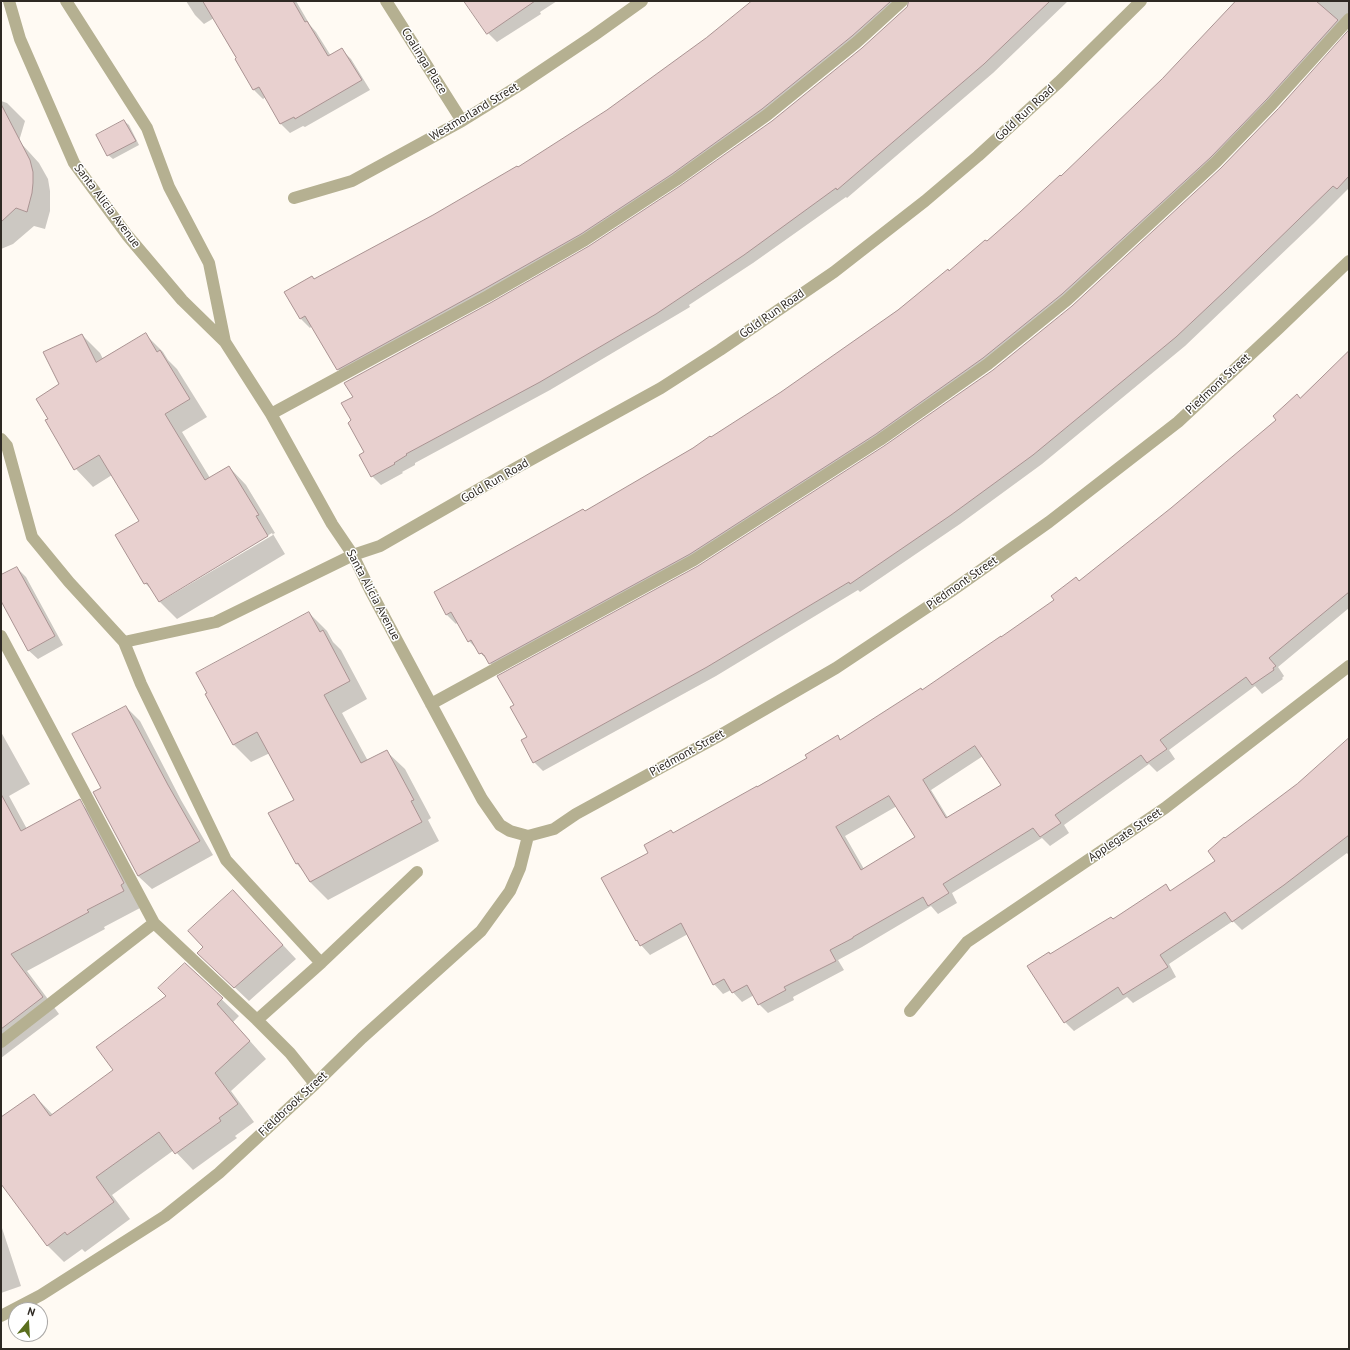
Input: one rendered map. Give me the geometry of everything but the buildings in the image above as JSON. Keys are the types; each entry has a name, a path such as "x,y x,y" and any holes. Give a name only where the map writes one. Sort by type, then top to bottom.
{"street":[{"name":"Santa Alicia Avenue","path":"9,1 20,39 74,163 127,235 182,300 225,342 271,414 332,524 353,555 370,590 482,799 500,825 510,831 528,836"},
{"name":"Santa Alicia Avenue","path":"66,1 148,128 169,187 209,263 225,342"},
{"name":"Coalinga Place","path":"386,1 462,121"},
{"name":"Westmorland Street","path":"294,198 352,181 462,121 520,85 642,1"},
{"path":"271,414 468,307 585,240 676,180 767,115 857,42 902,1"},
{"name":"Gold Run Road","path":"124,642 216,622 353,555 380,546 514,469 661,388 720,350 834,272 925,201 978,156 1059,82 1141,1"},
{"path":"431,704 694,560 880,440 988,364 1067,300 1210,168 1272,104 1349,19"},
{"name":"Piedmont Street","path":"528,836 554,829 576,814 717,737 823,676 956,588 1050,522 1178,422 1349,261"},
{"path":"1,439 7,446 32,537 68,582 124,642 141,684 226,860 322,963"},
{"path":"1,636 154,924 257,1020 290,1053 315,1084"},
{"name":"Applegate Street","path":"910,1011 967,942 1165,808 1349,666"},
{"name":"Fieldbrook Street","path":"1,1316 41,1295 165,1216 219,1173 362,1038 481,931 510,891 520,868 528,836"},
{"path":"257,1020 322,963 417,872"},
{"path":"1,1042 154,924"}]}
